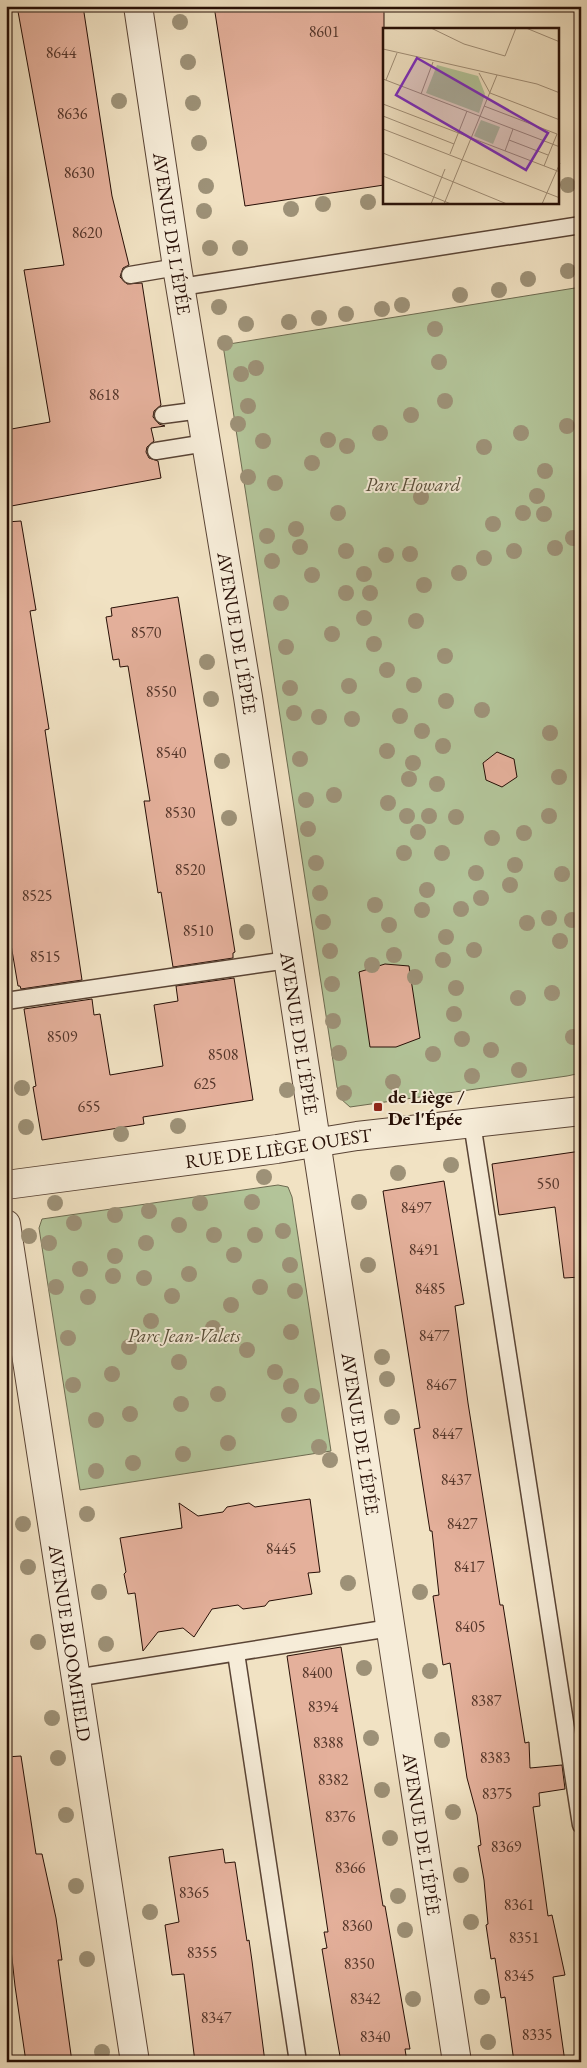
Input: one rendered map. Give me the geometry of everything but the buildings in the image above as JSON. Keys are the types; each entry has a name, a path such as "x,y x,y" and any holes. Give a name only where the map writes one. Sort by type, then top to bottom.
{"street":[{"name":"AVENUE DE L'ÉPÉE","path":"138,6 179,277 288,960 457,2062"},
{"name":"RUE DE LIÈGE OUEST","path":"6,1185 357,1136 581,1111"},
{"name":"AVENUE BLOOMFIELD","path":"6,1224 43,1453 75,1678 135,2062"}],"lane":[{"path":"130,275 179,277 581,225"},
{"path":"163,415 201,410"},
{"path":"156,451 206,443"},
{"path":"6,1001 288,960"},
{"path":"472,1123 581,1825"},
{"path":"75,1678 390,1628"},
{"path":"236,1652 298,2062"}],"green space":[{"name":"Parc Howard","path":"581,287 581,1073 350,1107 341,1099 337,1087 223,345"},
{"name":"Parc Jean-Valets","path":"278,1185 288,1187 292,1197 331,1451 80,1490 39,1228 42,1219"}],"place":[{"name":"de Liège / De l'Épée","path":"378,1107"}]}
